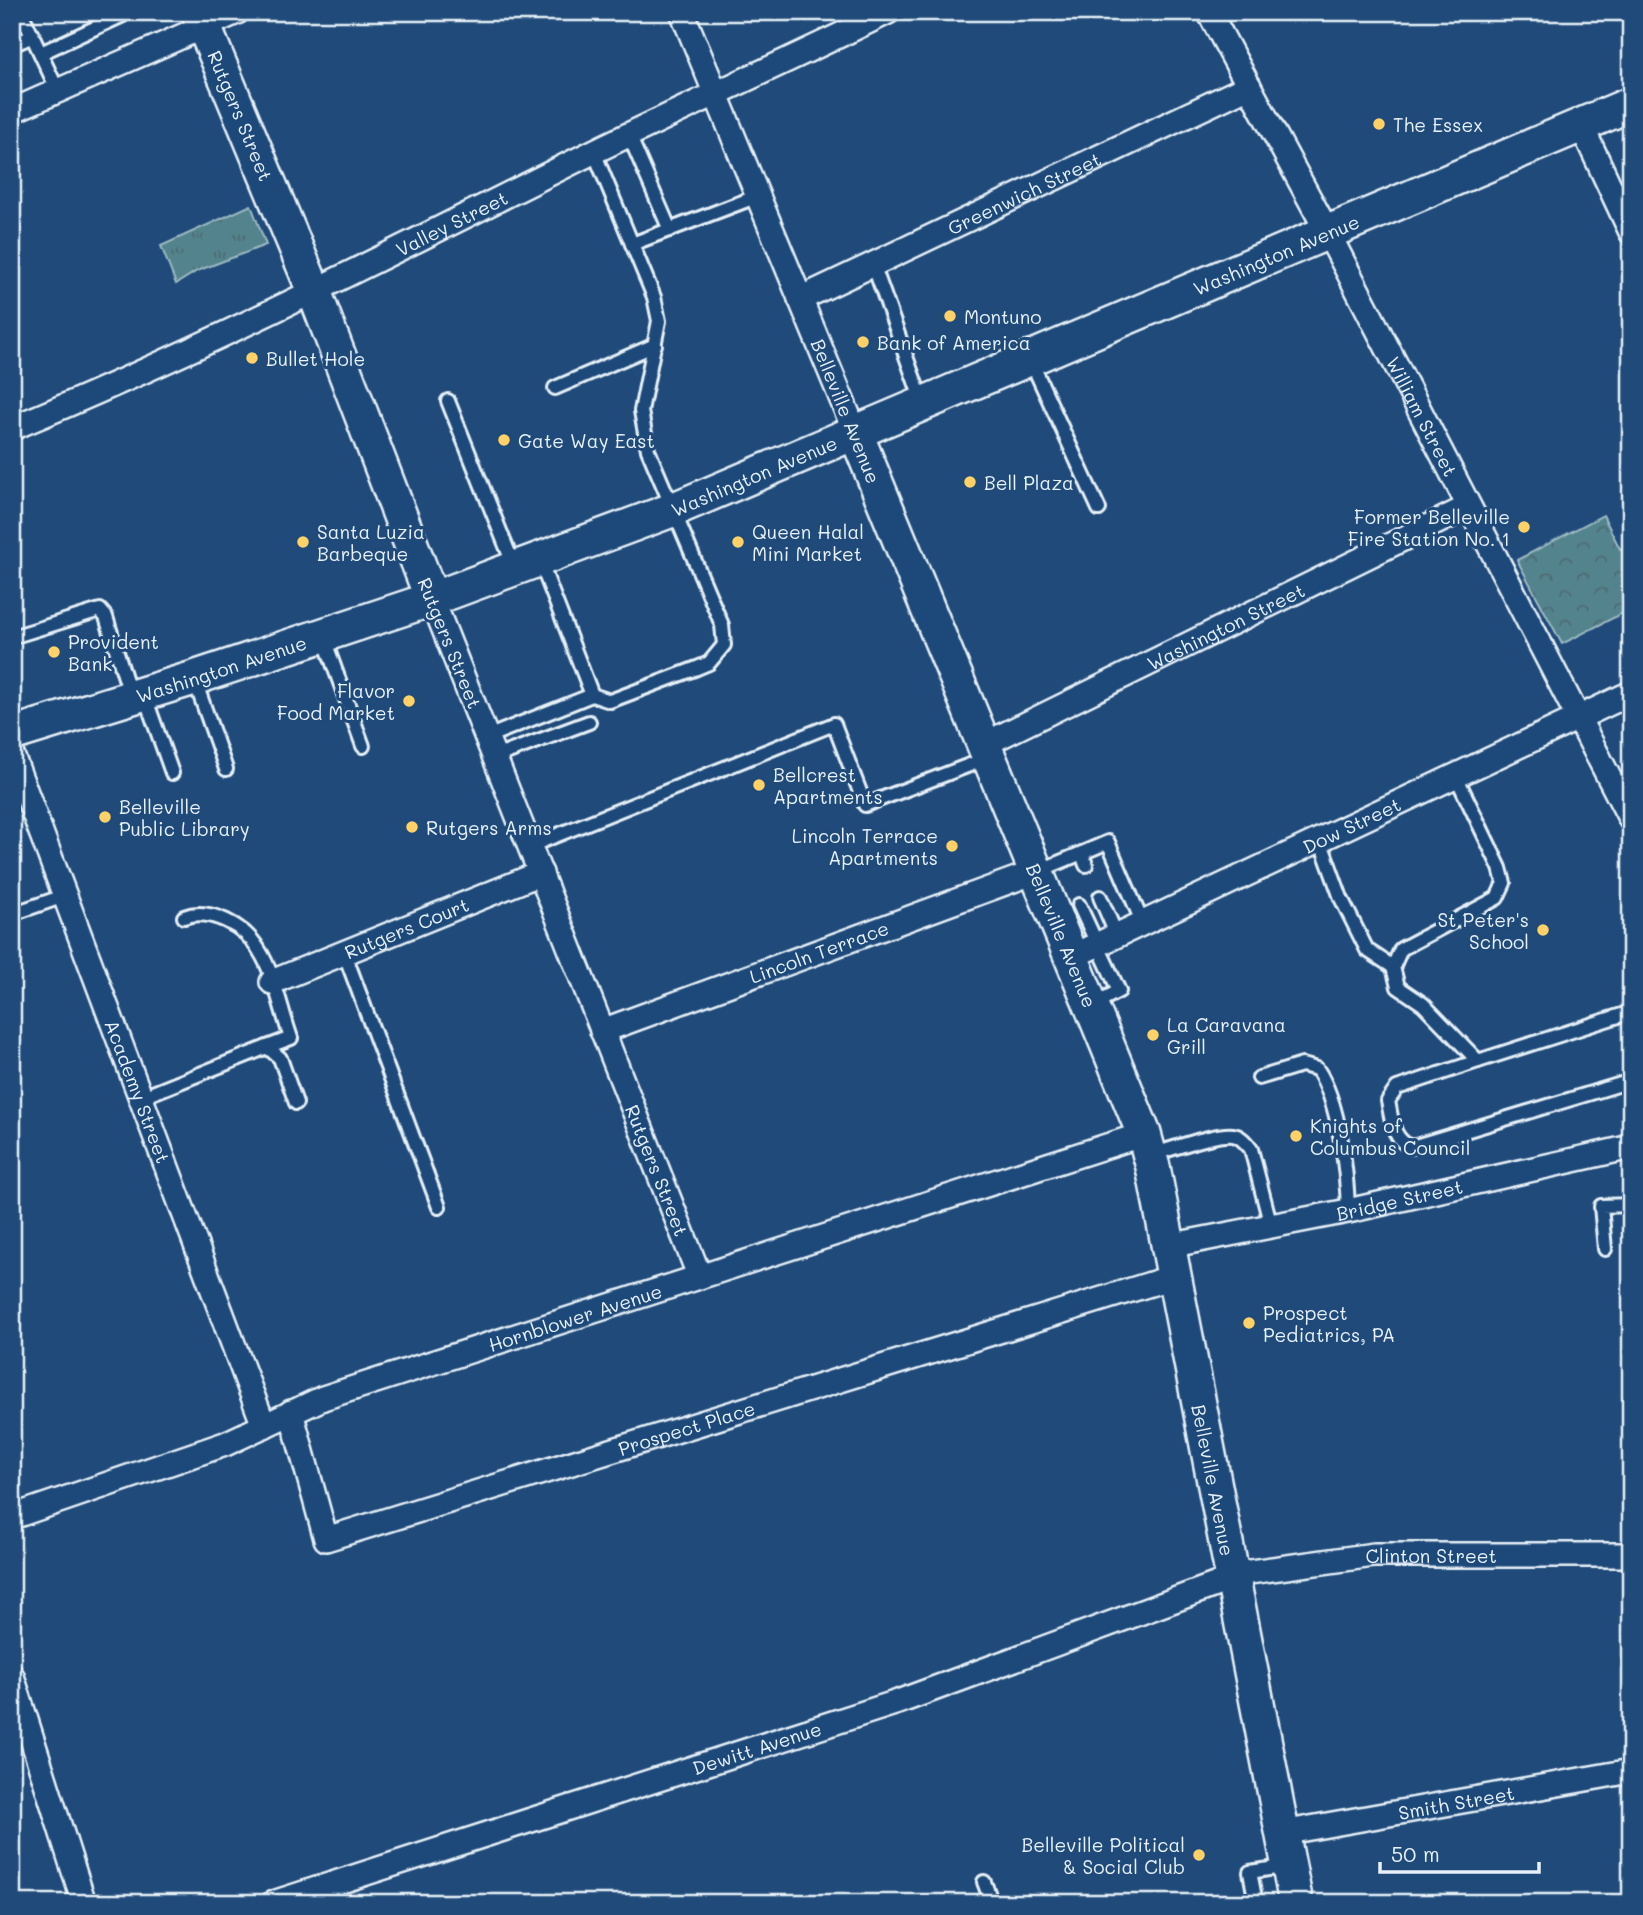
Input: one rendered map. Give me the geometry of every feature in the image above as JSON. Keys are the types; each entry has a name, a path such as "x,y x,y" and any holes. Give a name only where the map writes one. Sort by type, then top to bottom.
{"main road":[{"name":"Rutgers Street","path":"201,19 314,291 432,599"},
{"name":"Washington Avenue","path":"12,734 323,636 528,565 672,510 1631,104"},
{"name":"Belleville Avenue","path":"856,434 986,751 1095,946 1090,1005 1147,1145 1296,1903"}],"street":[{"path":"12,111 58,91 201,19 237,12"},
{"name":"Belleville Avenue","path":"682,12 856,434"},
{"name":"Valley Street","path":"12,428 83,399 314,291 594,152 888,12"},
{"name":"William Street","path":"1209,12 1328,233 1631,820"},
{"name":"Greenwich Street","path":"800,299 1249,86"},
{"path":"1581,125 1631,232"},
{"name":"Washington Street","path":"986,751 1468,507"},
{"name":"Rutgers Street","path":"432,599 699,1275"},
{"name":"Dow Street","path":"1095,946 1631,693"},
{"name":"Academy Street","path":"12,755 264,1426"},
{"name":"Lincoln Terrace","path":"602,1031 1054,869"},
{"name":"Rutgers Court","path":"272,982 541,873"},
{"name":"Hornblower Avenue","path":"12,1517 225,1444 323,1398 699,1275 1147,1145"},
{"name":"Bridge Street","path":"1170,1261 1271,1226 1631,1147"},
{"name":"Prospect Place","path":"291,1412 326,1539 1170,1261"},
{"name":"Clinton Street","path":"1234,1577 1264,1568 1374,1555 1631,1555"},
{"name":"Dewitt Avenue","path":"273,1903 898,1702 1234,1577"},
{"path":"12,1676 84,1903"},
{"name":"Smith Street","path":"1282,1833 1631,1771"}],"lane":[{"path":"41,54 123,15 122,12"},
{"path":"24,13 58,91"},
{"path":"12,46 33,36"},
{"path":"629,135 670,230"},
{"path":"449,401 592,695 610,701 709,663 724,645 722,625 648,450 641,411 659,321 654,297 594,152"},
{"path":"632,244 758,196"},
{"path":"873,264 923,404"},
{"path":"555,388 655,345"},
{"path":"1030,359 1100,509"},
{"path":"12,637 100,610 106,617 172,773"},
{"path":"323,636 363,746"},
{"path":"194,678 226,769"},
{"path":"491,747 592,695"},
{"path":"491,747 589,722"},
{"path":"530,846 834,724 865,805 986,751"},
{"path":"1455,774 1500,868 1504,883 1497,898 1401,949 1393,967 1398,987 1423,1004 1478,1061"},
{"path":"1320,840 1341,898 1367,950 1393,967"},
{"path":"1054,869 1084,859 1108,842 1143,924"},
{"path":"12,914 64,896"},
{"path":"1095,946 1100,897"},
{"path":"1079,905 1095,946"},
{"path":"140,1098 291,1038 259,949 234,925 214,915 184,917"},
{"path":"344,952 439,1207"},
{"path":"1631,1012 1397,1088 1388,1101 1395,1133 1402,1143 1412,1147 1631,1081"},
{"path":"267,1047 279,1058 296,1103"},
{"path":"1259,1077 1302,1065 1317,1069 1326,1083 1347,1169 1348,1211"},
{"path":"1147,1145 1233,1135 1242,1139 1251,1149 1271,1226"},
{"path":"1605,1250 1601,1206 1631,1205"},
{"path":"1256,1903 1250,1872 1288,1866"},
{"path":"984,1882 992,1903"}],"green space":[{"path":"251,205 266,245 197,271 176,284 161,246"},
{"path":"1603,515 1620,549 1631,545 1631,609 1562,644 1517,560"}],"place":[{"name":"The Essex","path":"1379,124"},
{"name":"Montuno","path":"950,316"},
{"name":"Bank of America","path":"863,342"},
{"name":"Bullet Hole","path":"252,358"},
{"name":"Gate Way East","path":"504,440"},
{"name":"Bell Plaza","path":"970,482"},
{"name":"Former Belleville Fire Station No. 1","path":"1524,527"},
{"name":"Santa Luzia Barbeque","path":"303,542"},
{"name":"Queen Halal Mini Market","path":"738,542"},
{"name":"Provident Bank","path":"54,652"},
{"name":"Flavor Food Market","path":"409,701"},
{"name":"Bellcrest Apartments","path":"759,785"},
{"name":"Belleville Public Library","path":"105,817"},
{"name":"Rutgers Arms","path":"412,827"},
{"name":"Lincoln Terrace Apartments","path":"952,846"},
{"name":"St Peter's School","path":"1543,930"},
{"name":"La Caravana Grill","path":"1153,1035"},
{"name":"Knights of Columbus Council","path":"1296,1136"},
{"name":"Prospect Pediatrics, PA","path":"1249,1323"},
{"name":"Belleville Political & Social Club","path":"1199,1855"}]}
